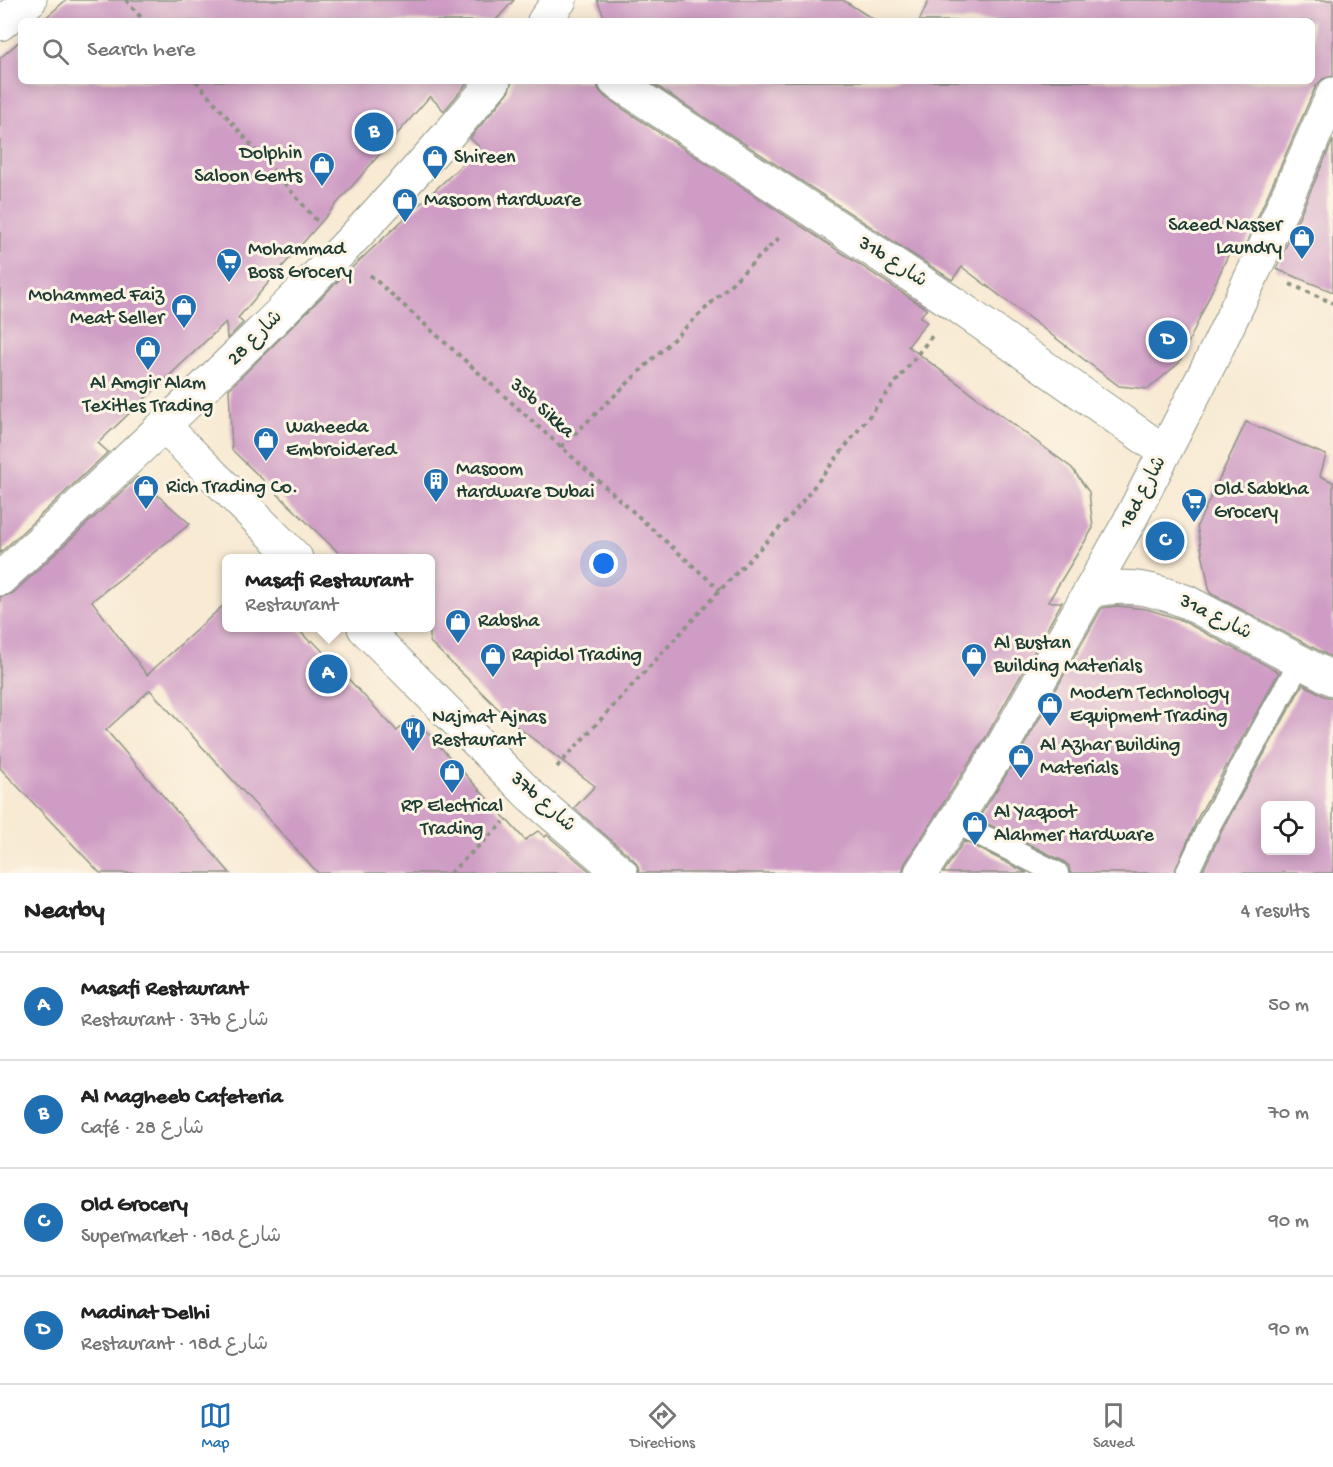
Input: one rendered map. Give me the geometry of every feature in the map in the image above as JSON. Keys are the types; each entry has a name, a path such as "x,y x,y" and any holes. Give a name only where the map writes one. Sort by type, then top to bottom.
{"street":[{"path":"0,24 30,0"},
{"path":"546,18 560,0"},
{"name":"شارع 28","path":"0,579 233,361 343,251 491,84"},
{"name":"31b شارع","path":"620,84 956,305 1165,452"},
{"name":"18d شارع","path":"921,873 1002,747 1165,452 1255,269 1333,94"},
{"path":"164,426 292,554"},
{"name":"31a شارع","path":"1090,591 1114,586 1139,587 1164,593 1187,602 1333,679"},
{"name":"37b شارع","path":"369,632 531,796 621,873"}],"lane":[{"path":"1187,873 1210,824 1300,662"},
{"path":"955,822 1057,873"}],"path":[{"path":"126,0 141,18"},
{"name":"35b Sikka","path":"199,84 343,251 720,590"},
{"path":"561,447 810,208"},
{"path":"450,873 531,796 720,590 792,516 956,305"}],"building":[{"path":"66,0 514,0 498,18 45,18"},
{"path":"597,0 843,0 871,18 605,18"},
{"path":"929,0 1333,0 1333,76 1323,79 1316,86 1241,255 1230,251 1179,363 1148,389 1119,386 962,267 952,280 654,84 1315,84 1315,18 920,18"},
{"path":"18,43 18,84 466,84 444,111 430,96 238,318 243,323 227,339 226,322 98,443 108,452 0,553 0,58"},
{"path":"511,84 597,84 605,97 927,309 920,317 927,322 908,346 1072,468 1089,492 1093,528 1048,602 1062,602 986,737 905,863 902,873 639,873 638,866 633,859 574,808 595,786 515,725 430,642 430,632 435,632 435,554 340,554 232,450 229,389 344,275 480,148 470,138 508,93"},
{"path":"1333,140 1333,292 1276,269"},
{"path":"1246,422 1326,455 1320,476 1333,482 1333,658 1210,593 1197,526"},
{"path":"137,477 190,524 92,601 147,675 222,607 222,632 301,632 310,642 312,640 397,731 413,717 525,840 538,831 545,837 547,835 592,873 318,873 150,690 106,730 230,873 100,873 0,768 0,597 13,593"},
{"path":"1117,606 1147,609 1179,619 1279,672 1198,817 1174,873 1070,873 1069,866 1063,861 978,819 1018,756 1102,608"},
{"path":"1303,684 1324,696 1333,698 1333,873 1202,873 1222,830"},
{"path":"964,841 1027,873 943,873"}],"place":[{"name":"Al Magheeb Cafeteria","path":"374,132"},
{"name":"Shireen","path":"435,181"},
{"name":"Dolphin Saloon Gents","path":"322,188"},
{"name":"Masoom Hardware","path":"405,224"},
{"name":"Saeed Nasser Laundry","path":"1302,261"},
{"name":"Mohammad Boss Grocery","path":"229,284"},
{"name":"Mohammed Faiz Meat Seller","path":"184,330"},
{"name":"Madinat Delhi","path":"1168,340"},
{"name":"Al Amgir Alam Texitles Trading","path":"148,372"},
{"name":"Waheeda Embroidered","path":"266,463"},
{"name":"Masoom Hardware Dubai","path":"436,504"},
{"name":"Rich Trading Co.","path":"146,511"},
{"name":"Old Sabkha Grocery","path":"1194,524"},
{"name":"Old Grocery","path":"1165,541"},
{"name":"Rabsha","path":"458,645"},
{"name":"Masafi Restaurant","path":"328,674"},
{"name":"Rapidol Trading","path":"493,679"},
{"name":"Al Bustan Building Materials","path":"974,679"},
{"name":"Modern Technology Equipment Trading","path":"1050,728"},
{"name":"Najmat Ajnas Restaurant","path":"413,753"},
{"name":"Al Azhar Building Materials","path":"1021,780"},
{"name":"RP Electrical Trading","path":"452,795"},
{"name":"Al Yaqoot Alahmer Hardware","path":"975,847"}]}
